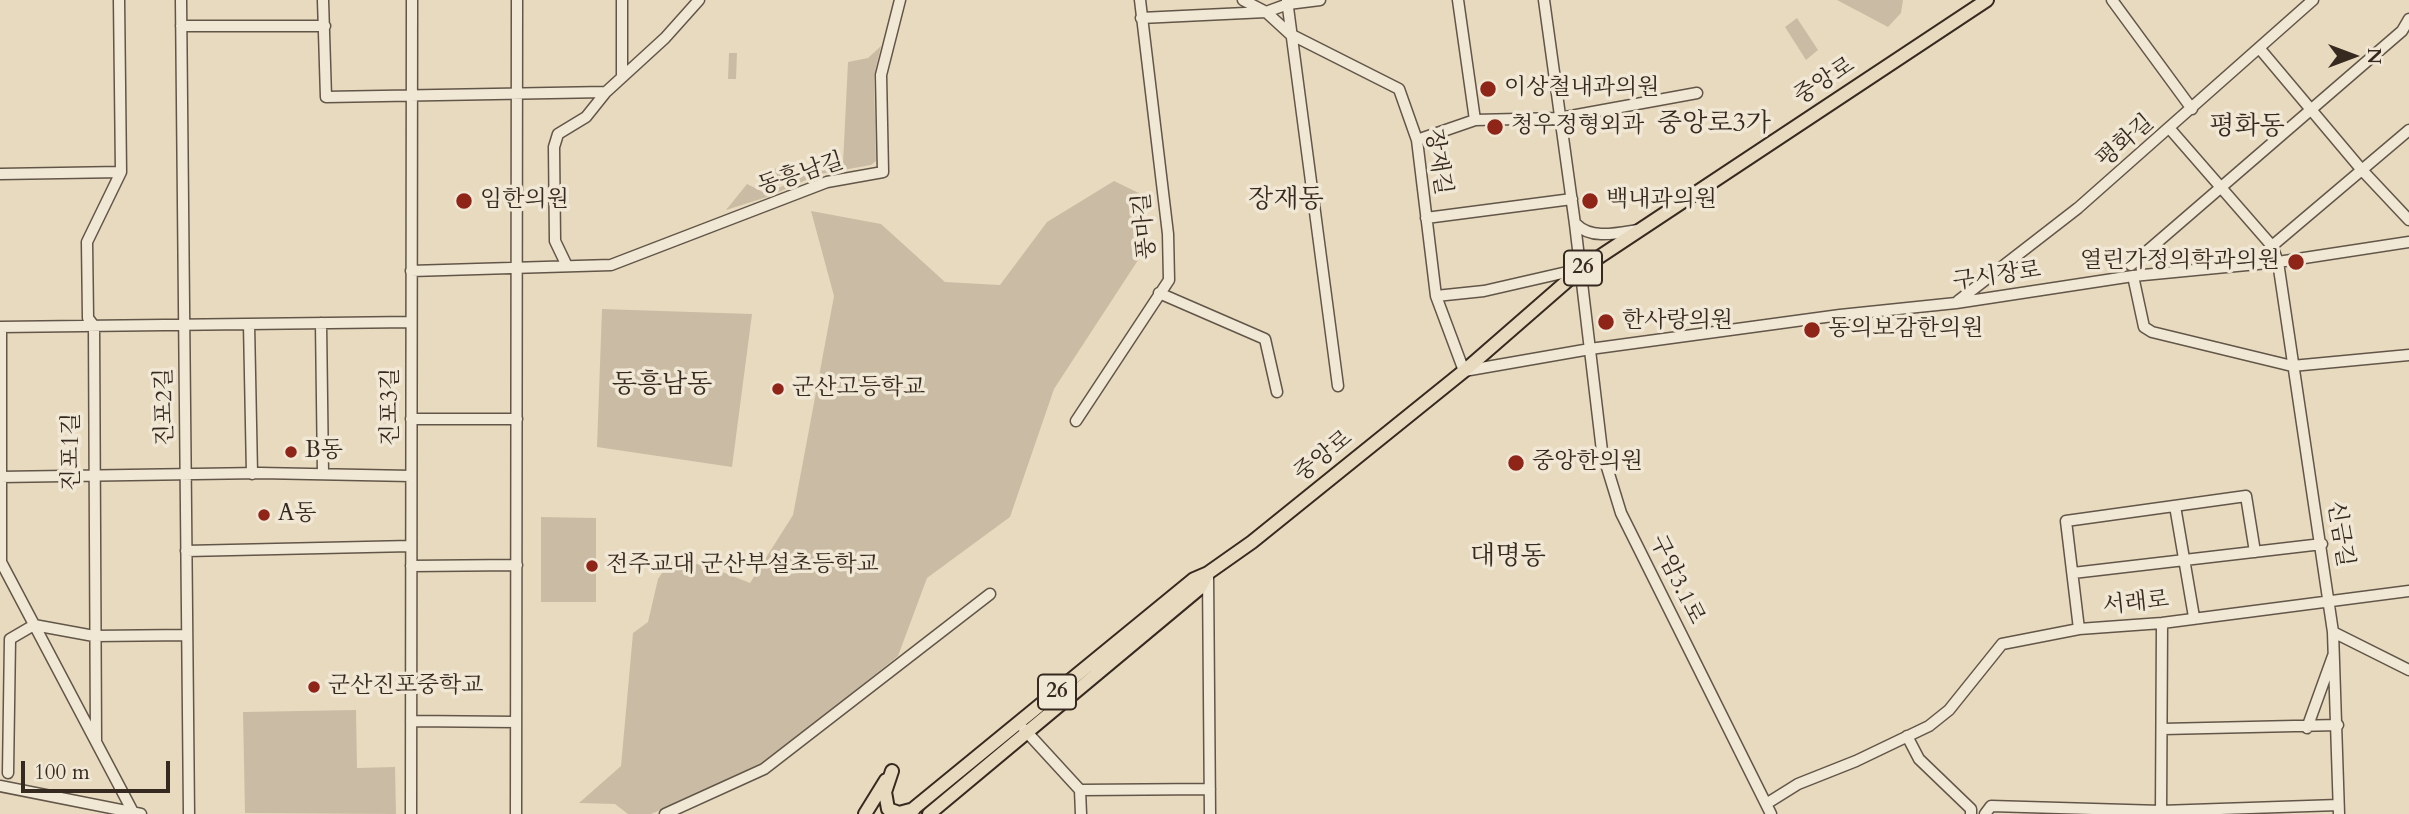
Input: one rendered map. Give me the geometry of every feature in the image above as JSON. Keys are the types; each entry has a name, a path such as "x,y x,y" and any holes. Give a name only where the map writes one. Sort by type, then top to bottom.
{"main road":[{"name":"중앙로","path":"918,812 1024,729 1194,579 1208,573 1252,542 1464,371 1581,269 1987,0"},
{"path":"864,814 892,771 885,792 888,809 898,813 918,812"}],"street":[{"name":"진포1길","path":"96,741 92,477 94,326 88,318 88,242 121,172 119,0"},
{"name":"진포2길","path":"181,0 189,813"},
{"path":"324,0 326,97 606,92"},
{"name":"진포3길","path":"411,814 412,0"},
{"path":"516,814 517,0"},
{"path":"622,0 622,77"},
{"path":"567,266 555,241 554,147 558,134 586,117 606,92 665,38 699,0"},
{"name":"동흥남길","path":"411,271 611,265 827,182 883,172 881,75 900,0"},
{"name":"풍마길","path":"1076,421 1169,280 1168,234 1140,0"},
{"name":"장재길","path":"1243,0 1266,12 1290,34 1399,89 1417,140 1436,296 1464,371"},
{"path":"1141,18 1266,12 1288,2 1320,0"},
{"path":"1458,0 1475,120"},
{"name":"구암3.1로","path":"1544,0 1572,199 1602,451 1621,513 1769,809"},
{"path":"2112,0 2192,109"},
{"name":"평화길","path":"1956,303 2078,208 2171,129 2312,0"},
{"path":"1288,2 1290,34 1338,386"},
{"path":"2409,19 2406,35 2312,109 2132,270 2144,327 2152,332 2292,366 2409,355"},
{"path":"181,26 325,26"},
{"path":"2260,49 2361,169 2409,220"},
{"path":"1417,140 1475,120 1560,118 1697,93"},
{"path":"2171,129 2272,246 2409,130"},
{"path":"0,174 121,172"},
{"path":"1426,218 1572,199"},
{"path":"1575,224 1583,231 1604,234 1642,230"},
{"name":"구시장로","path":"1590,349 1840,315 1956,303 2132,270 2278,262 2409,242"},
{"name":"신금길","path":"2272,246 2278,262 2333,632 2338,725 2338,810"},
{"name":"중앙로","path":"1436,296 1484,291 1581,269"},
{"path":"1159,293 1265,339 1277,392"},
{"path":"137,813 0,561 0,327 411,322"},
{"path":"321,323 323,474"},
{"path":"249,324 252,474"},
{"name":"중앙로","path":"1464,371 1590,349"},
{"path":"411,419 517,419"},
{"path":"1,477 186,477 252,474 411,476"},
{"path":"2079,629 2066,521 2246,496 2255,552"},
{"path":"2175,506 2194,617"},
{"path":"2073,573 2322,544"},
{"path":"186,551 411,546"},
{"path":"411,566 517,565"},
{"path":"1208,573 1210,814"},
{"name":"서래로","path":"1769,809 1798,784 1907,736 1949,710 2002,644 2079,629 2162,623 2409,591"},
{"path":"665,814 764,769 989,594"},
{"path":"2161,812 2162,623"},
{"path":"8,773 10,639 34,625 94,636 187,635"},
{"path":"2333,632 2409,670"},
{"path":"2307,728 2335,650"},
{"path":"411,721 516,722"},
{"path":"2163,729 2307,728 2338,725"},
{"path":"1024,729 1080,790 1081,814"},
{"path":"1907,736 1919,759 1971,812"},
{"path":"0,786 137,813"},
{"path":"1080,790 1210,789"},
{"path":"1984,814 1991,806 2161,812 2338,810"}],"shaded area":[{"path":"1837,0 1903,0 1901,13 1888,27"},
{"path":"1797,18 1818,50 1806,60 1785,27"},
{"path":"881,46 874,76 876,161 871,165 820,174 767,197 726,210 747,184 767,194 812,171 815,164 843,163 848,62 868,58"},
{"path":"729,53 737,53 736,79 728,79"},
{"path":"784,165 796,165 796,176 778,183 770,171"},
{"path":"1114,181 1145,196 1144,251 1054,389 1010,517 927,578 898,656 758,769 651,814 628,814 615,804 579,803 621,766 633,633 648,622 658,579 670,561 705,565 750,583 793,515 834,296 811,211 881,224 945,282 1000,285 1047,222"},
{"path":"602,309 752,314 732,467 597,447"},
{"path":"541,517 596,518 596,602 541,602"},
{"path":"356,710 357,768 395,767 396,814 245,813 243,712"}],"place":[{"name":"이상철내과의원","path":"1488,89"},
{"name":"청우정형외과","path":"1495,127"},
{"name":"임한의원","path":"464,201"},
{"name":"백내과의원","path":"1590,201"},
{"name":"열린가정의학과의원","path":"2296,262"},
{"name":"한사랑의원","path":"1606,322"},
{"name":"동의보감한의원","path":"1812,330"},
{"name":"군산고등학교","path":"778,389"},
{"name":"B동","path":"291,452"},
{"name":"중앙한의원","path":"1516,463"},
{"name":"A동","path":"264,515"},
{"name":"전주교대 군산부설초등학교","path":"592,566"},
{"name":"군산진포중학교","path":"314,687"}],"district":[{"name":"중앙로3가","path":"1714,125"},
{"name":"평화동","path":"2247,128"},
{"name":"장재동","path":"1286,201"},
{"name":"동흥남동","path":"662,386"},
{"name":"대명동","path":"1508,558"}]}
